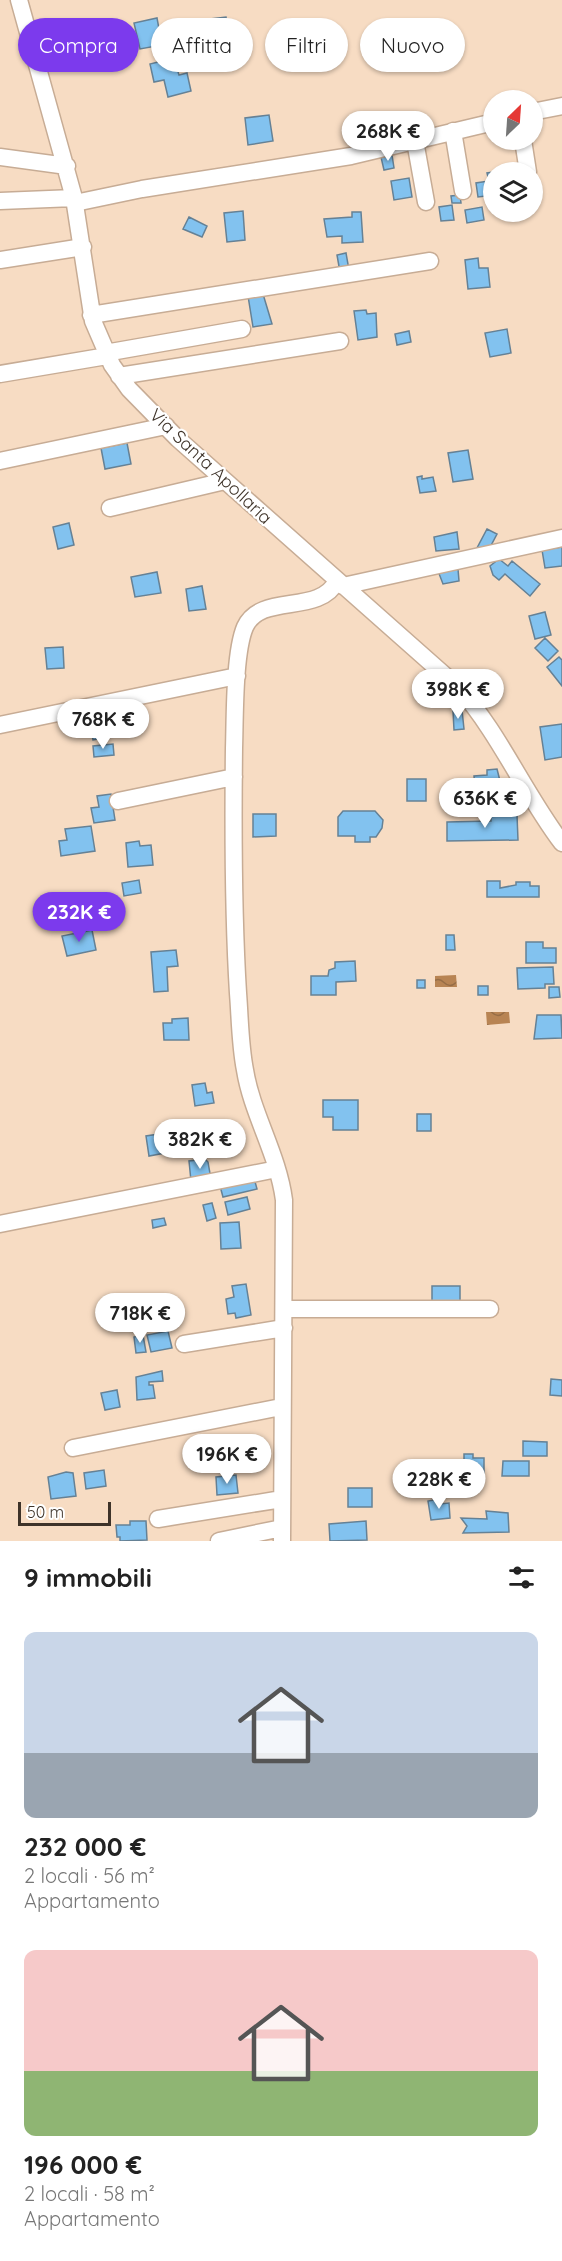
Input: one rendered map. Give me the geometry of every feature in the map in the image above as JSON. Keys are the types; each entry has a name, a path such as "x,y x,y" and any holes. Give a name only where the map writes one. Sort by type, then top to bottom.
{"street":[{"name":"Via Santa Apollaria","path":"19,0 75,200 92,315 106,354 119,376 166,426 225,481 458,687 480,711 522,786 559,835"},
{"path":"543,110 562,106"},
{"path":"0,201 75,200 351,156 483,125"},
{"path":"453,132 463,191"},
{"path":"415,141 426,201"},
{"path":"0,157 67,166"},
{"path":"0,260 83,248"},
{"path":"92,315 430,261"},
{"path":"0,374 242,329"},
{"path":"119,376 340,340"},
{"path":"0,461 166,426"},
{"path":"110,508 225,481"},
{"path":"219,1541 282,1535 284,1200 277,1169 249,1088 243,1057 235,947 234,777 237,676 243,636 253,617 262,610 325,596 340,584 562,537"},
{"path":"0,724 237,676"},
{"path":"118,801 234,777"},
{"path":"0,1224 277,1169"},
{"path":"284,1309 490,1310"},
{"path":"184,1344 284,1328"},
{"path":"73,1448 281,1407"},
{"path":"158,1519 282,1498"}],"water":[{"path":"456,975 457,987 435,987 435,976"},
{"path":"486,1012 509,1012 510,1023 487,1025"}],"building":[{"path":"151,19 151,47 140,49 139,22"},
{"path":"152,72 178,72 179,75 187,73 191,91 168,97 164,80 154,82"},
{"path":"269,115 273,141 248,145 245,118"},
{"path":"392,155 394,168 384,170 381,157"},
{"path":"409,178 412,197 394,200 391,181"},
{"path":"483,182 483,196 478,197 476,183"},
{"path":"460,195 461,203 452,203 451,196"},
{"path":"452,205 454,220 441,221 439,207"},
{"path":"482,207 483,220 467,223 465,210"},
{"path":"243,211 245,240 227,242 224,213"},
{"path":"352,212 361,212 363,242 342,243 342,236 327,237 324,219 352,217"},
{"path":"189,217 207,226 202,237 183,229"},
{"path":"346,253 349,270 340,272 337,255"},
{"path":"478,258 479,268 488,268 490,287 468,289 465,260"},
{"path":"263,294 272,324 253,327 248,296"},
{"path":"366,310 367,314 376,313 377,337 358,340 354,311"},
{"path":"507,329 511,353 490,357 485,333"},
{"path":"409,331 411,342 397,345 395,334"},
{"path":"127,443 131,464 105,469 101,448"},
{"path":"468,450 473,479 453,482 448,453"},
{"path":"422,476 422,479 433,477 436,491 420,493 417,477"},
{"path":"69,523 74,545 58,549 53,527"},
{"path":"487,529 497,534 487,553 477,548"},
{"path":"457,532 459,549 436,551 434,537"},
{"path":"562,547 562,566 545,568 542,550"},
{"path":"499,559 508,566 512,561 540,584 530,596 505,574 499,580 493,575 490,566"},
{"path":"458,569 459,581 443,584 438,571"},
{"path":"157,572 161,593 135,597 131,577"},
{"path":"202,586 206,609 189,611 186,589"},
{"path":"545,612 551,635 535,639 529,616"},
{"path":"545,638 558,651 548,661 535,648"},
{"path":"63,647 64,668 47,669 45,648"},
{"path":"559,657 562,660 562,686 547,667"},
{"path":"100,710 105,738 93,740 88,713"},
{"path":"462,710 464,729 454,730 453,711"},
{"path":"562,724 562,757 545,760 540,727"},
{"path":"113,744 114,755 94,757 93,746"},
{"path":"497,769 502,789 495,790 496,796 510,795 510,801 476,804 474,776 487,775 487,770"},
{"path":"407,779 426,779 426,801 407,801"},
{"path":"111,794 115,820 94,823 91,808 99,807 97,796"},
{"path":"343,811 375,811 383,820 382,828 376,837 370,837 370,842 355,842 355,836 338,836 338,817"},
{"path":"512,812 512,815 517,815 518,840 447,841 447,822 491,821 491,813"},
{"path":"253,814 276,814 276,836 253,837"},
{"path":"91,826 95,851 61,856 59,841 67,840 65,829"},
{"path":"139,841 140,846 151,845 153,865 128,867 126,843"},
{"path":"139,880 141,893 124,896 122,883"},
{"path":"487,881 500,881 500,888 516,885 516,882 530,882 530,886 539,886 539,897 487,897"},
{"path":"92,930 96,950 67,956 62,936"},
{"path":"446,935 454,935 455,950 446,950"},
{"path":"526,942 543,942 543,948 556,948 556,963 526,963"},
{"path":"176,950 178,966 167,967 168,991 154,992 151,952"},
{"path":"355,961 356,981 336,982 336,995 311,995 311,976 328,976 329,970 335,968 335,962"},
{"path":"553,967 554,984 545,984 545,988 518,989 517,968"},
{"path":"417,980 425,980 425,988 417,988"},
{"path":"478,986 488,986 488,995 478,995"},
{"path":"549,987 559,987 560,997 549,998"},
{"path":"537,1015 561,1015 562,1038 534,1039"},
{"path":"188,1018 189,1040 164,1040 163,1023 172,1023 172,1019"},
{"path":"205,1083 207,1093 212,1092 214,1103 195,1106 192,1085"},
{"path":"323,1100 358,1100 358,1130 333,1130 333,1117 323,1117"},
{"path":"417,1114 431,1114 431,1131 417,1131"},
{"path":"172,1132 176,1151 149,1156 146,1136"},
{"path":"205,1159 208,1162 211,1179 191,1181 189,1161"},
{"path":"254,1178 257,1189 223,1197 220,1186"},
{"path":"247,1197 250,1209 228,1215 225,1202"},
{"path":"212,1203 216,1218 207,1221 203,1205"},
{"path":"164,1218 166,1225 153,1228 152,1220"},
{"path":"239,1222 241,1248 221,1249 220,1223"},
{"path":"246,1284 251,1315 236,1318 235,1313 228,1314 226,1299 234,1297 232,1286"},
{"path":"432,1286 460,1286 460,1306 432,1306"},
{"path":"168,1331 172,1348 151,1352 147,1335"},
{"path":"143,1335 146,1352 136,1353 134,1337"},
{"path":"162,1371 163,1381 149,1382 149,1385 153,1385 155,1398 137,1400 136,1377"},
{"path":"551,1379 562,1380 562,1396 550,1395"},
{"path":"117,1390 120,1407 105,1410 101,1393"},
{"path":"523,1441 547,1442 547,1456 523,1456"},
{"path":"464,1454 473,1454 473,1458 484,1458 484,1475 473,1475 474,1462 464,1462"},
{"path":"503,1461 529,1461 529,1476 502,1476"},
{"path":"104,1470 106,1486 86,1489 84,1473"},
{"path":"66,1472 73,1473 76,1496 51,1499 48,1477"},
{"path":"236,1475 238,1493 217,1495 216,1477"},
{"path":"348,1488 372,1488 372,1507 348,1507"},
{"path":"439,1499 440,1504 449,1503 450,1518 431,1520 428,1501"},
{"path":"486,1511 508,1513 509,1532 463,1533 467,1526 461,1518 487,1519"},
{"path":"130,1521 146,1521 147,1540 120,1541 120,1537 117,1537 116,1525 130,1525"},
{"path":"366,1521 367,1540 330,1541 329,1524"}]}
